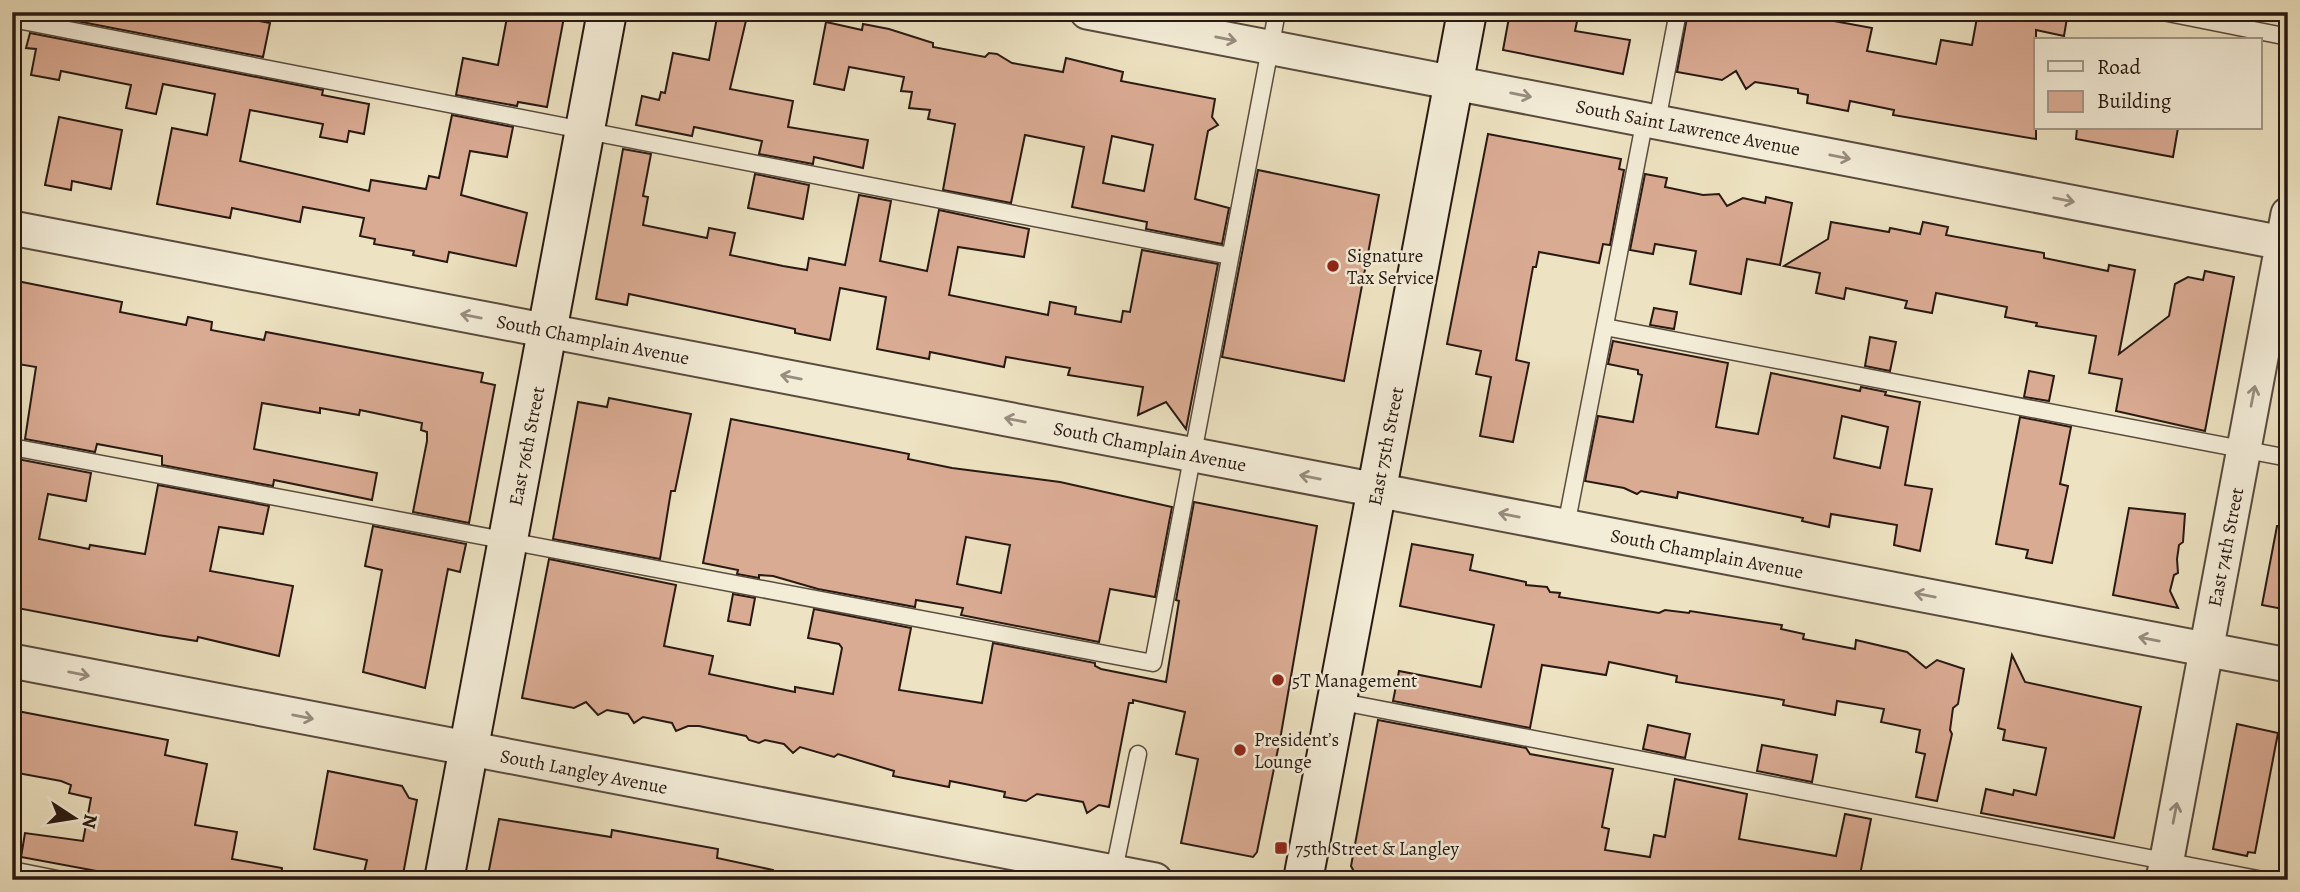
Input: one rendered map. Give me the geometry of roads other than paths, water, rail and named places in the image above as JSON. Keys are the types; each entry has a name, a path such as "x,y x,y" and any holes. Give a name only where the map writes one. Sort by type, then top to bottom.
{"street":[{"name":"East 76th Street","path":"444,880 607,12"},
{"name":"South Saint Lawrence Avenue","path":"1087,12 1651,120 2286,234"},
{"name":"East 75th Street","path":"1303,880 1467,12"},
{"name":"South Champlain Avenue","path":"12,228 2288,665"},
{"name":"East 74th Street","path":"2164,871 2286,234"},
{"name":"South Langley Avenue","path":"12,661 1113,876 1155,880"}],"lane":[{"path":"12,447 507,543 1153,663 1277,12"},
{"path":"1566,526 1605,327 1678,12"},
{"path":"2163,12 2288,37"},
{"path":"12,19 1230,256"},
{"path":"1605,327 2288,458"},
{"path":"1337,701 2164,871 2263,880"},
{"path":"1113,876 1138,754"},
{"path":"12,870 62,880"}],"place":[{"name":"Signature Tax Service","path":"1333,266"},
{"name":"5T Management","path":"1278,680"},
{"name":"President’s Lounge","path":"1240,750"},
{"name":"75th Street & Langley","path":"1281,848"}]}
